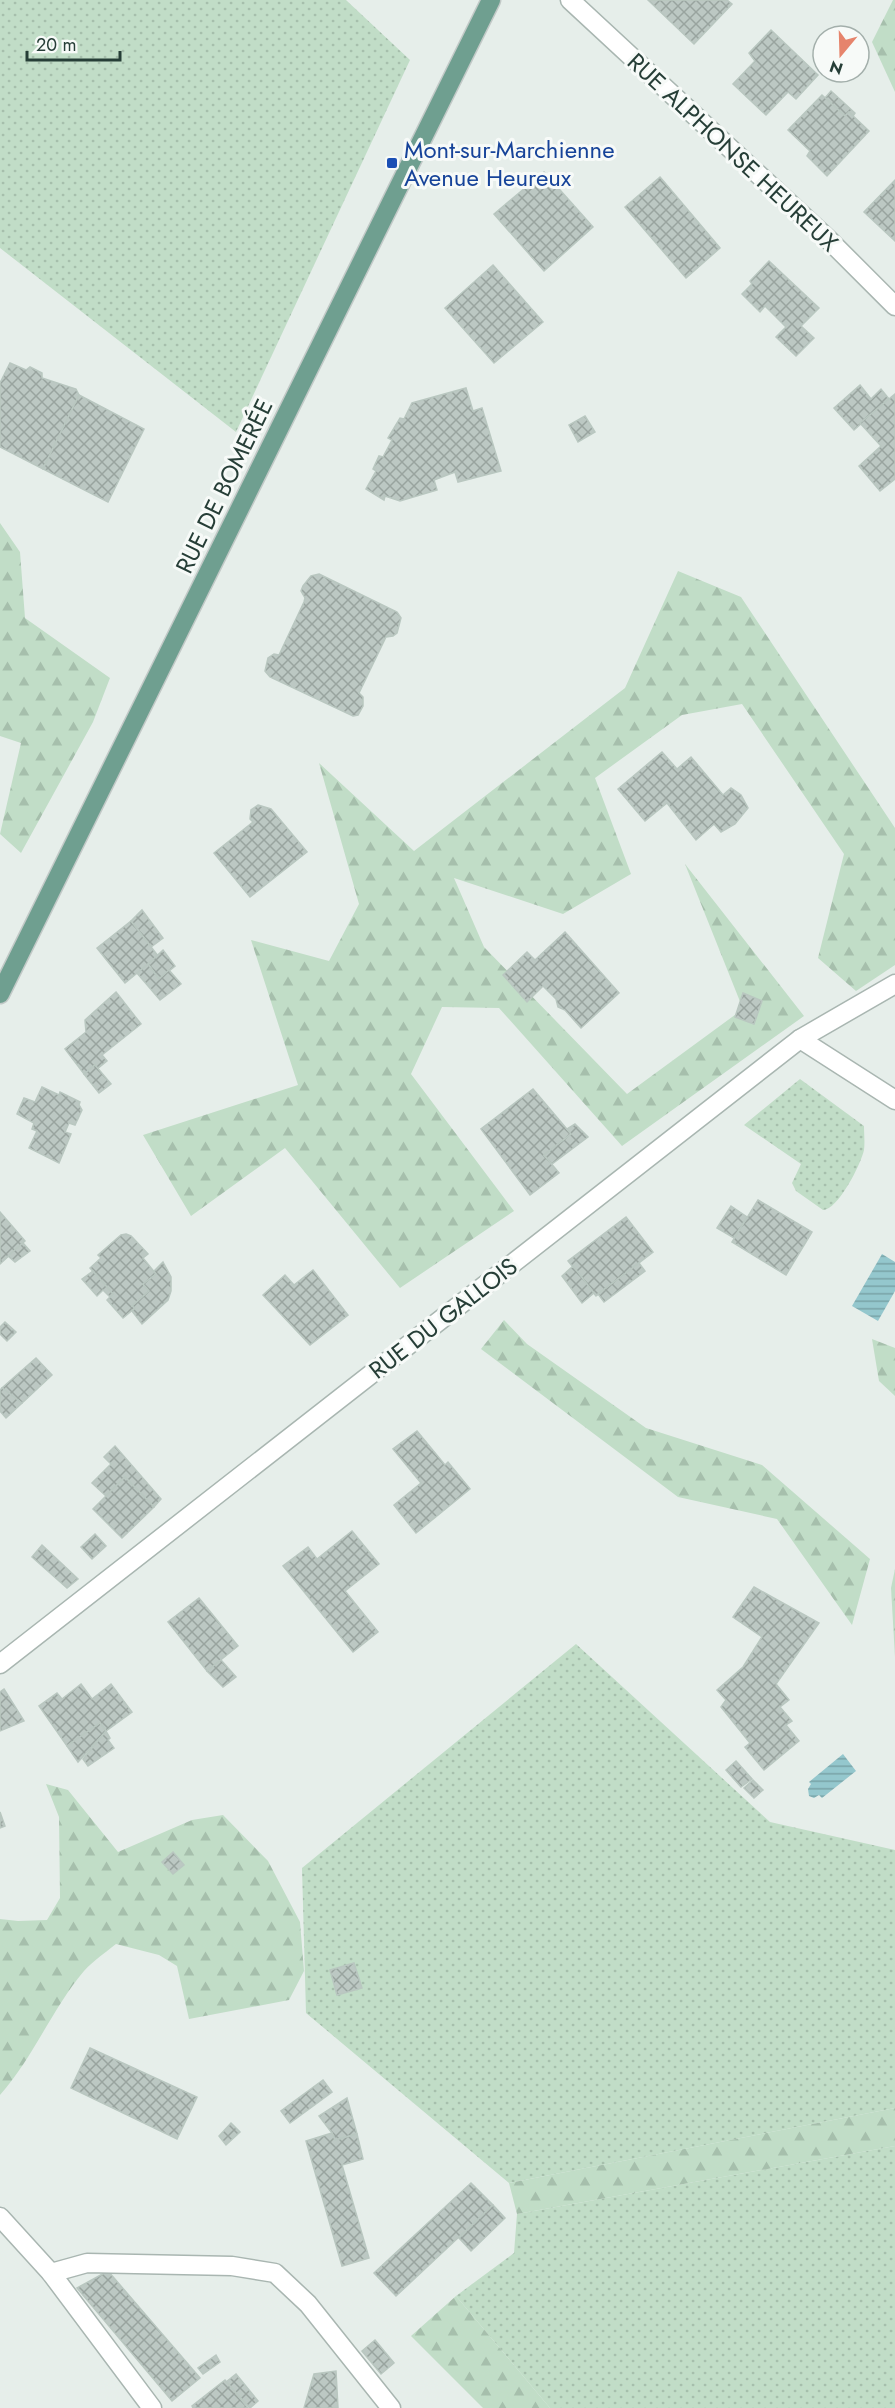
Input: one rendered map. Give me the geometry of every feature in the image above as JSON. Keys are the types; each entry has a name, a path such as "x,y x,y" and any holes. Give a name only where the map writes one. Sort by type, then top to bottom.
{"main road":[{"name":"RUE DE BOMERÉE","path":"0,994 491,0"}],"street":[{"name":"RUE ALPHONSE HEUREUX","path":"570,0 828,239 895,306"},
{"name":"RUE DU GALLOIS","path":"0,1664 800,1039 895,984"},
{"path":"800,1039 895,1100"},
{"path":"0,2217 51,2273 152,2408"},
{"path":"51,2273 87,2263 232,2266 275,2273 308,2304 391,2408"}],"green space":[{"path":"0,0 346,0 410,60 236,432 0,248"},
{"path":"895,0 895,92 872,42"},
{"path":"0,523 20,552 25,618 110,678 93,722 21,853 0,834 21,743 0,736"},
{"path":"678,571 741,597 895,828 895,965 856,991 818,958 844,854 742,704 682,715 595,778 631,874 563,914 454,878 484,947 627,1094 743,1009 685,864 804,1016 622,1146 499,1008 442,1007 411,1074 514,1211 400,1288 285,1148 191,1216 143,1135 298,1085 251,940 329,961 359,904 319,763 414,851 625,688"},
{"path":"800,1079 864,1126 864,1150 854,1175 835,1203 823,1210 796,1191 792,1183 801,1164 744,1125"},
{"path":"504,1320 527,1344 646,1428 762,1465 870,1559 852,1625 777,1519 678,1497 481,1349"},
{"path":"872,1339 895,1348 895,1396 879,1381"},
{"path":"895,1569 895,1657 891,1588"},
{"path":"576,1644 770,1822 895,1850 895,2108 509,2183 306,2013 302,1868"},
{"path":"46,1784 68,1790 118,1852 192,1820 223,1815 268,1861 300,1922 304,1971 289,2000 189,2019 177,1966 159,1955 116,1944 95,1960 73,1986 23,2065 0,2095 0,1919 47,1920 60,1898 59,1817"},
{"path":"895,2108 895,2146 517,2214 509,2183"},
{"path":"895,2146 895,2408 550,2408 456,2296 514,2253 517,2214"},
{"path":"456,2296 550,2408 483,2408 411,2336"}],"water":[{"path":"882,1254 895,1262 895,1291 878,1321 852,1306"},
{"path":"843,1754 856,1771 822,1798 819,1795 814,1798 809,1796 808,1789 811,1784 809,1782"}],"building":[{"path":"648,0 727,0 732,4 694,44"},
{"path":"771,30 811,68 811,83 796,99 788,92 766,115 733,84 755,61 749,53"},
{"path":"831,91 855,113 853,116 849,112 845,116 825,98"},
{"path":"822,95 845,116 849,112 869,131 827,176 807,156 810,151 788,130"},
{"path":"544,172 593,227 544,271 494,214"},
{"path":"660,177 720,248 686,278 625,207"},
{"path":"895,180 895,241 864,212"},
{"path":"769,261 819,308 801,326 814,338 796,356 776,337 786,327 765,306 760,312 742,294 752,284 750,281"},
{"path":"493,265 543,322 494,363 445,308"},
{"path":"10,363 26,370 30,367 42,373 42,378 76,389 79,395 43,469 0,447 0,383"},
{"path":"860,385 871,399 881,389 889,399 854,430 834,408"},
{"path":"466,388 473,411 482,408 501,471 458,482 455,472 434,480 437,490 400,501 385,496 384,500 366,489 376,471 373,469 379,456 383,457 392,440 388,438 400,418 404,419 412,403"},
{"path":"895,394 895,479 880,491 859,466 881,446 860,423"},
{"path":"79,395 144,429 108,502 43,469"},
{"path":"585,416 595,432 578,442 569,425"},
{"path":"319,574 397,612 401,618 397,633 386,637 359,693 363,697 363,706 358,715 353,716 270,677 265,671 268,658 274,654 279,655 304,602 305,598 301,591 303,586 311,576"},
{"path":"662,752 677,769 691,757 723,795 731,788 741,795 748,808 735,824 721,832 714,824 696,840 667,803 645,821 618,789"},
{"path":"258,805 271,809 307,852 250,897 214,853 253,822 250,819 251,810"},
{"path":"142,910 163,938 151,947 131,921"},
{"path":"131,921 158,956 125,983 97,948"},
{"path":"565,932 619,993 581,1028 565,1010 558,1007 556,999 543,986 527,1002 503,975 527,952 535,960"},
{"path":"163,950 175,966 159,979 148,964"},
{"path":"148,964 159,979 169,970 181,984 160,1000 137,973"},
{"path":"116,992 141,1024 102,1055 107,1061 97,1069 95,1065 84,1074 65,1049 86,1032 85,1020"},
{"path":"743,993 762,1001 754,1024 735,1017"},
{"path":"95,1065 111,1084 99,1093 84,1074"},
{"path":"42,1087 59,1095 60,1092 80,1102 82,1110 75,1125 69,1123 65,1132 71,1134 59,1163 29,1148 37,1131 32,1129 34,1123 17,1114 24,1098 35,1102"},
{"path":"533,1089 571,1134 544,1155 559,1173 530,1195 481,1129"},
{"path":"575,1124 588,1137 552,1164 544,1155 571,1134 567,1129"},
{"path":"758,1200 812,1232 786,1275 732,1242"},
{"path":"731,1206 747,1217 734,1238 717,1228"},
{"path":"0,1212 25,1241 0,1264"},
{"path":"626,1217 653,1252 596,1296 568,1261"},
{"path":"121,1235 131,1236 148,1254 143,1258 156,1274 143,1284 149,1291 132,1306 135,1308 123,1318 107,1300 113,1294 90,1268 101,1258 98,1255"},
{"path":"23,1243 30,1251 15,1262 8,1256"},
{"path":"163,1262 171,1277 171,1291 168,1300 142,1324 132,1311 135,1308 132,1306 149,1291 143,1284 156,1274 154,1271"},
{"path":"639,1263 645,1271 604,1302 598,1294"},
{"path":"573,1266 594,1293 582,1303 562,1276"},
{"path":"313,1270 348,1315 310,1345 263,1295 285,1275 294,1285"},
{"path":"93,1271 113,1294 110,1297 103,1290 97,1296 82,1279"},
{"path":"5,1322 16,1332 7,1341 0,1334 0,1327"},
{"path":"36,1358 52,1375 22,1403 2,1388"},
{"path":"2,1388 22,1403 6,1418 0,1411 0,1390"},
{"path":"417,1431 445,1465 448,1462 470,1489 416,1533 394,1505 421,1483 393,1449"},
{"path":"115,1446 161,1499 154,1507 125,1477 106,1496 92,1483 111,1464 104,1457"},
{"path":"125,1477 154,1507 122,1538 93,1509"},
{"path":"352,1531 379,1564 345,1591 378,1632 353,1652 283,1566 308,1547 317,1559"},
{"path":"95,1534 106,1546 92,1559 81,1547"},
{"path":"42,1545 78,1579 67,1588 32,1557"},
{"path":"754,1587 819,1623 776,1684 789,1700 780,1707 792,1721 786,1725 799,1741 764,1770 745,1747 750,1743 721,1707 726,1700 717,1690 743,1667 762,1637 733,1617"},
{"path":"199,1598 238,1646 207,1671 168,1622"},
{"path":"221,1660 236,1677 223,1687 207,1671"},
{"path":"81,1684 92,1699 111,1684 132,1712 106,1731 100,1723 67,1746 39,1706 57,1693 62,1699"},
{"path":"4,1689 24,1721 0,1731 0,1692"},
{"path":"100,1723 106,1731 78,1762 67,1746"},
{"path":"106,1731 110,1738 108,1740 114,1748 88,1766 83,1759"},
{"path":"736,1761 752,1779 741,1787 726,1770"},
{"path":"753,1780 763,1790 754,1798 744,1788"},
{"path":"0,1812 5,1826 0,1828"},
{"path":"173,1852 184,1865 173,1874 162,1862"},
{"path":"354,1963 362,1988 337,1995 330,1970"},
{"path":"90,2048 197,2097 177,2139 71,2088"},
{"path":"323,2080 332,2092 290,2123 281,2111"},
{"path":"347,2098 357,2134 335,2140 319,2116"},
{"path":"231,2123 240,2132 226,2145 219,2136"},
{"path":"332,2133 335,2140 357,2134 363,2159 342,2165 369,2258 342,2266 306,2141"},
{"path":"471,2183 493,2205 396,2296 374,2273"},
{"path":"493,2205 505,2218 471,2251 459,2238"},
{"path":"108,2271 200,2378 172,2401 77,2288"},
{"path":"375,2340 394,2363 381,2374 362,2351"},
{"path":"216,2355 220,2362 203,2374 198,2368"},
{"path":"336,2371 338,2408 304,2408 314,2374"},
{"path":"236,2374 258,2401 250,2408 226,2382"},
{"path":"225,2380 248,2408 193,2408 192,2406"}],"place":[{"name":"Mont-sur-Marchienne Avenue Heureux","path":"392,163"}]}
